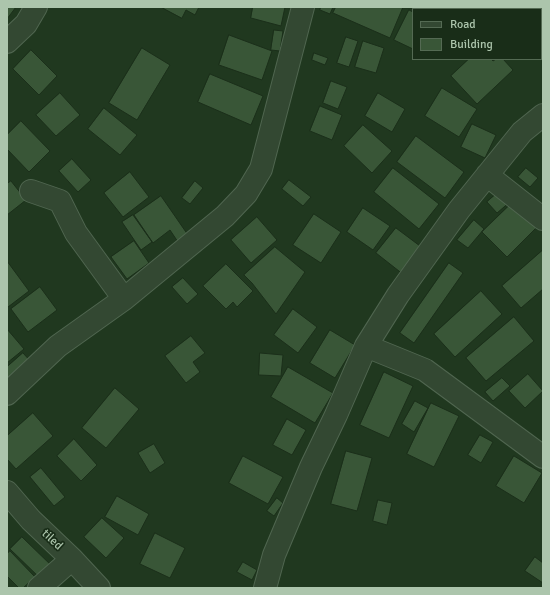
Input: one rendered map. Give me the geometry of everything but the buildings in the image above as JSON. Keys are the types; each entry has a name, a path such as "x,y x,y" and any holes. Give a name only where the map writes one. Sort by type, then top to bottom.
{"street":[{"path":"7,42 26,24 36,7"},
{"path":"7,394 58,346 124,299 225,216 246,194 261,169 303,7"},
{"path":"265,588 274,555 311,467 366,346 398,295 459,210 522,132 543,115"},
{"path":"487,175 543,219"},
{"path":"31,191 60,201 76,233 124,299"},
{"path":"366,346 425,370 543,457"},
{"name":"tiled","path":"7,492 31,520 72,559 99,588"},
{"path":"39,588 72,559"}]}
